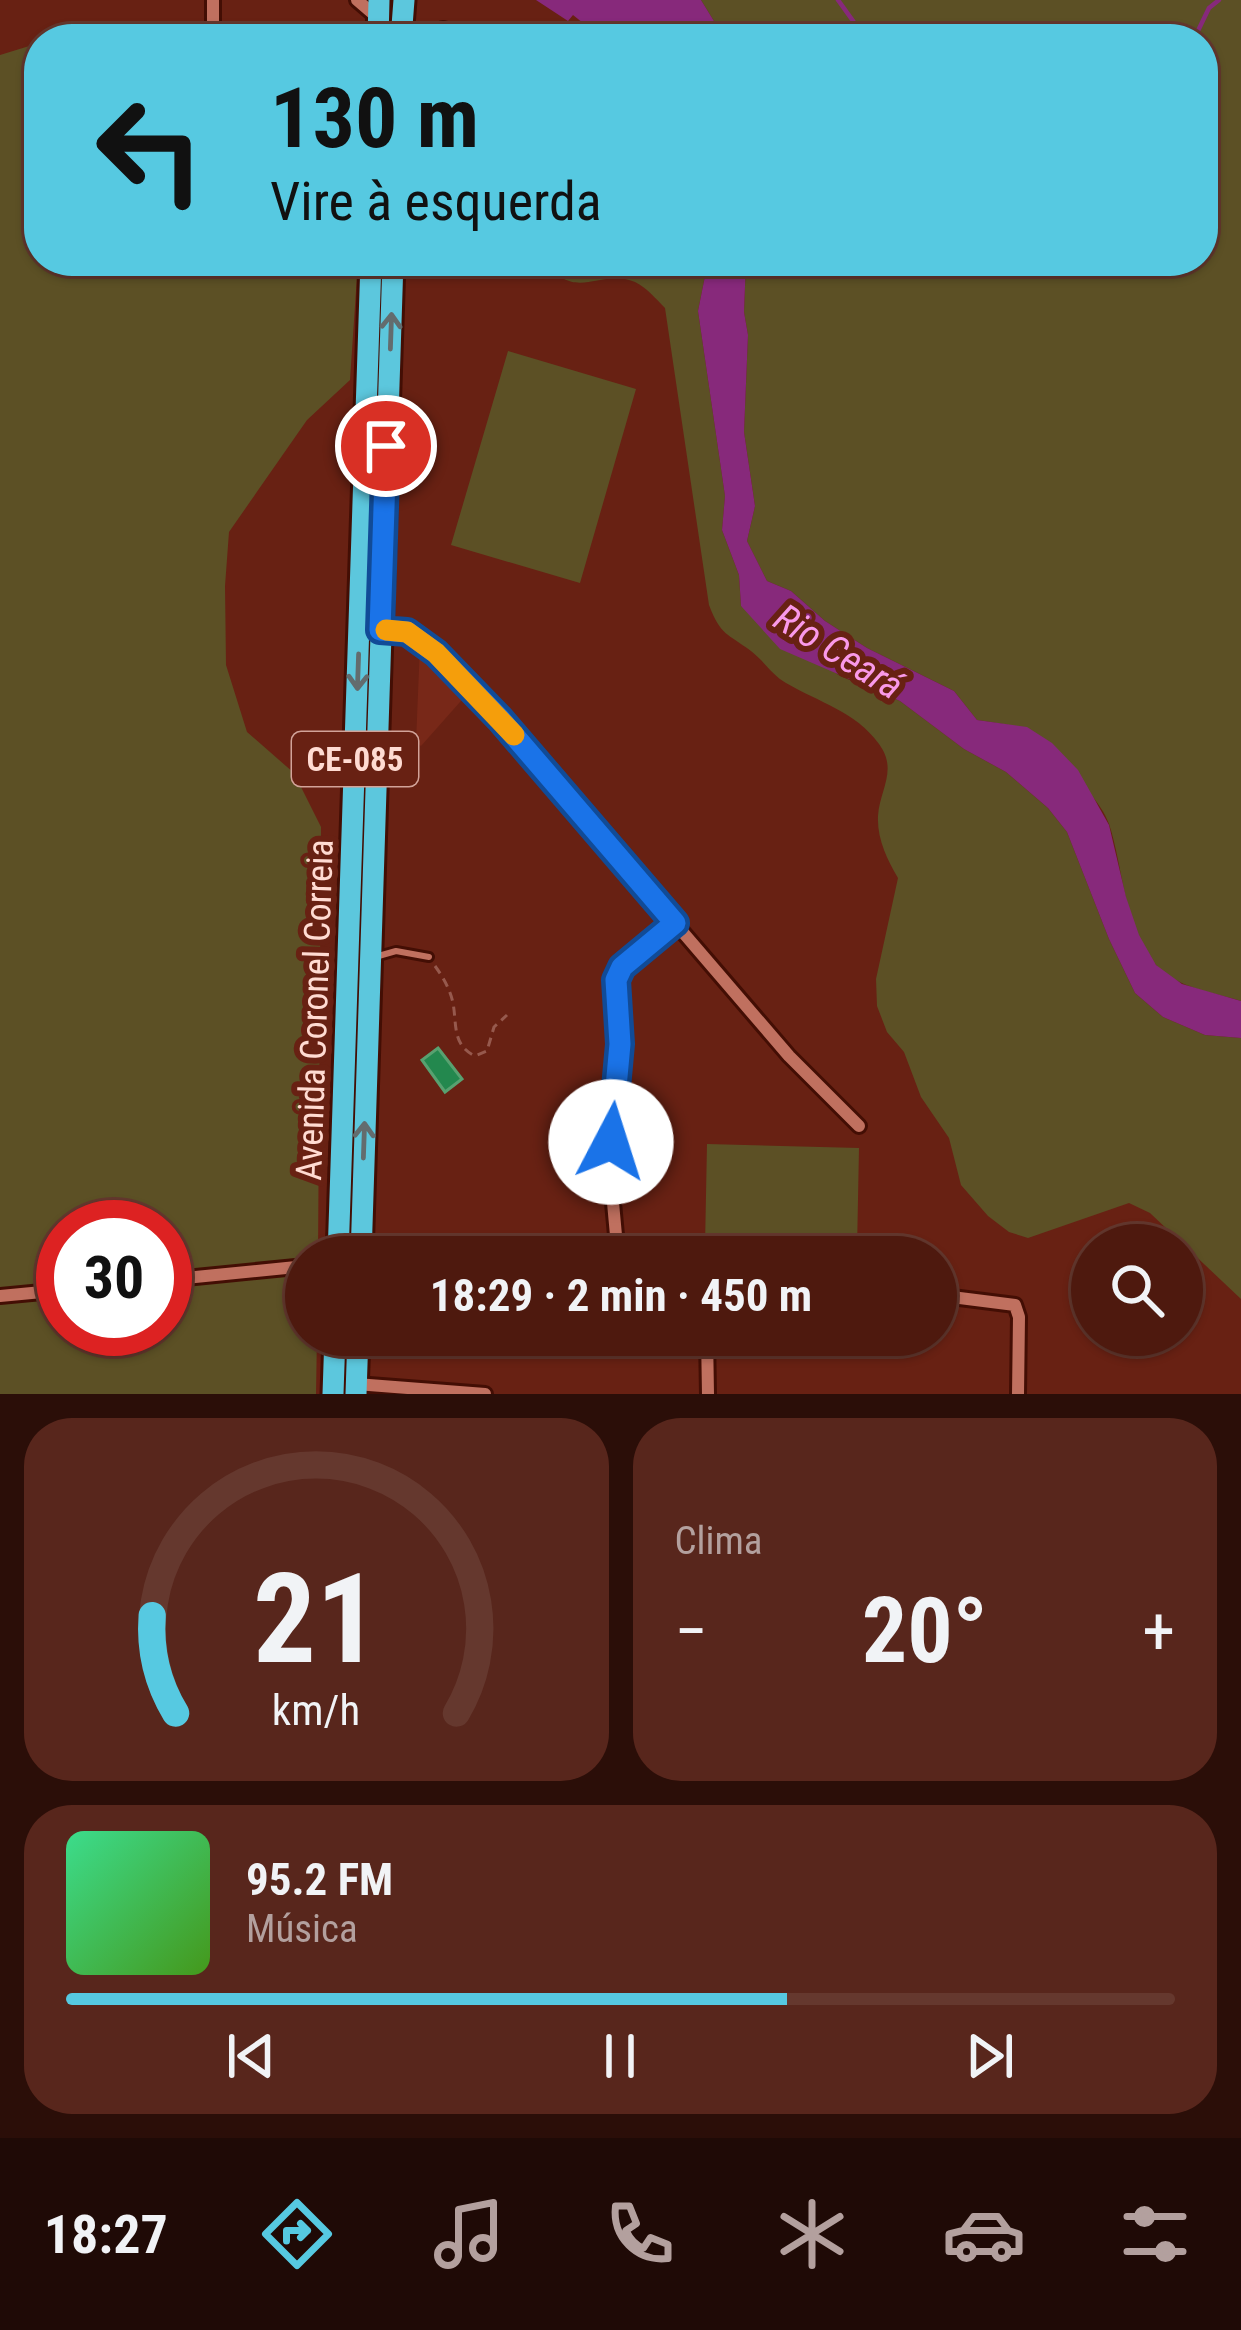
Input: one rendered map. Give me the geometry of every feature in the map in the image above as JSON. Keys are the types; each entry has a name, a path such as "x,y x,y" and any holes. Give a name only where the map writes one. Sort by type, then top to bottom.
{"highway":[{"name":"Avenida Coronel Correia","path":"339,1236 371,276"},
{"name":"Avenida Coronel Correia","path":"361,1236 392,276"},
{"path":"333,1394 334,1356"},
{"path":"356,1389 357,1356"}],"street":[{"path":"357,0 378,19"},
{"path":"380,630 407,632 436,653 500,719 789,1056 859,1126"},
{"path":"615,1236 611,1181 620,1044 616,980 622,967 675,923"},
{"path":"192,1277 285,1268"},
{"path":"0,1296 36,1293"},
{"path":"957,1297 1011,1303 1018,1309 1018,1394"},
{"path":"707,1356 708,1394"},
{"path":"356,1389 484,1394"}],"lane":[{"path":"369,961 396,950 429,957"}],"path":[{"path":"429,957 452,999 457,1042 466,1053 475,1056 487,1051 494,1027 507,1016"}],"shaded area":[{"path":"701,0 1241,0 1241,1001 1184,984 1156,965 1131,916 1105,816 1042,743 1018,728 977,720 954,691 867,648 825,621 791,591 767,581 747,541 755,506 744,432 745,276 1218,276 1218,24 716,24"},
{"path":"24,48 24,276 357,276 350,380 307,420 229,532 225,586 226,665 247,732 294,773 321,827 318,1236 285,1236 285,1356 317,1356 316,1394 0,1394 0,55"},
{"path":"560,276 705,276 698,311 725,496 722,530 739,575 741,606 840,676 900,701 964,749 1006,772 1048,808 1067,832 1135,993 1163,1017 1205,1035 1241,1038 1241,1299 1203,1263 1203,1224 1162,1224 1129,1203 1028,1238 1009,1232 988,1216 961,1185 949,1138 921,1097 904,1052 887,1032 877,1006 876,979 898,878 883,849 878,824 888,771 884,753 859,723 781,680 717,623 709,605 665,308 635,282 610,278 578,283"},
{"path":"508,351 636,389 580,583 451,545"},
{"path":"420,645 468,693 421,746 416,742"},
{"path":"707,1144 859,1148 857,1236 705,1236"}],"water":[{"path":"536,0 701,0 716,24 584,24 573,15 568,21"},
{"name":"Rio Ceará","path":"705,276 745,276 744,432 755,506 747,541 767,581 791,591 825,621 867,648 954,691 977,720 1027,727 1052,743 1078,770 1109,825 1126,897 1156,965 1182,984 1241,1001 1241,1038 1205,1035 1163,1017 1135,993 1067,832 1048,808 1006,772 964,749 900,701 780,649 741,606 739,575 722,530 725,496 698,311"}],"building":[{"path":"438,1048 462,1079 445,1092 422,1060"}],"waterway":[{"path":"838,0 855,24"},
{"path":"1201,24 1219,0"}],"slow traffic":[{"path":"386,630 407,632 436,653 514,735"}],"route":[{"path":"386,446 380,630 407,632 436,653 500,719 675,923 622,967 616,980 620,1044 611,1142"}]}
